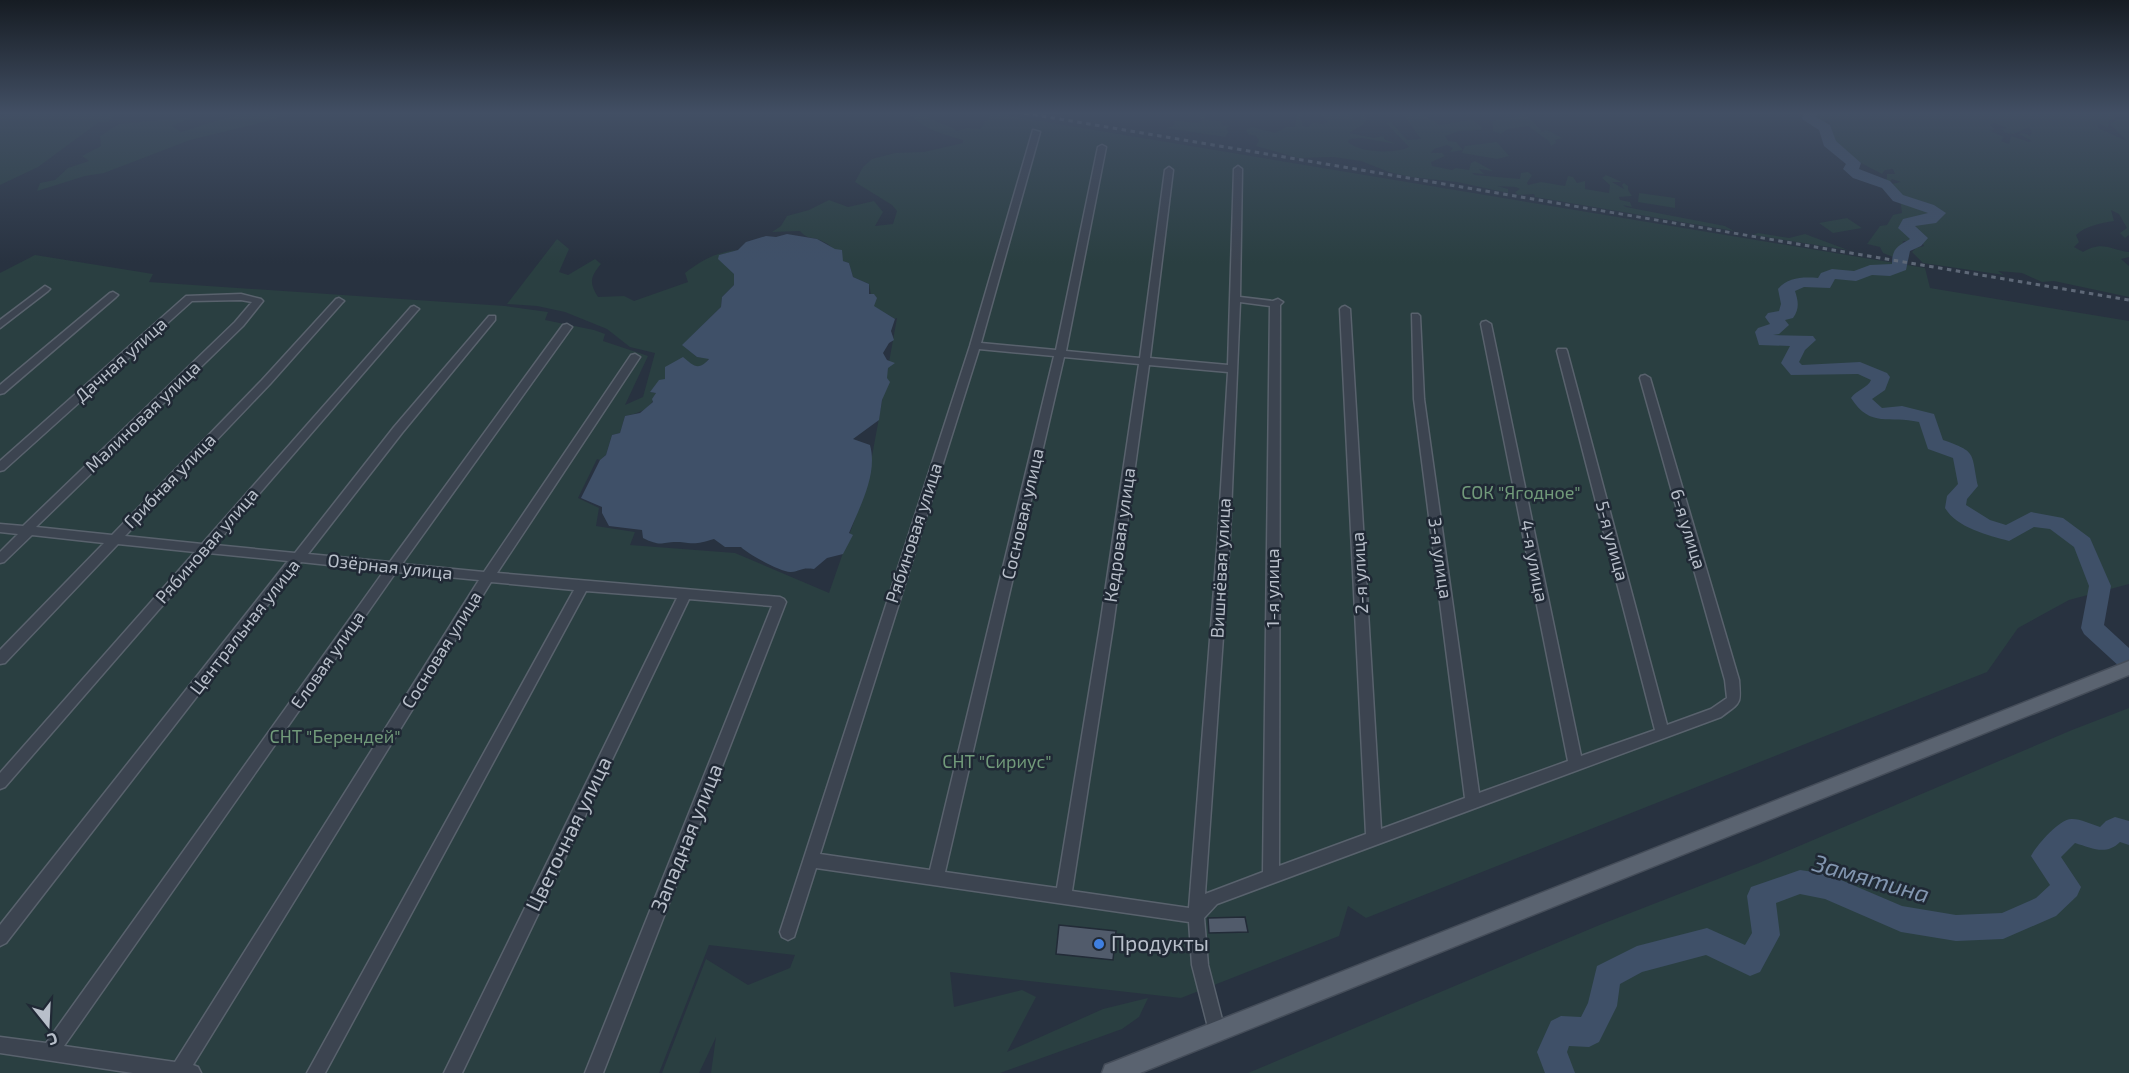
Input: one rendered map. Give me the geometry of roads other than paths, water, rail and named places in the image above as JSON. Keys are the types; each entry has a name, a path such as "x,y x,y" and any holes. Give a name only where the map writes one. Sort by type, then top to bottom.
{"main road":[{"path":"1113,1073 2126,669"}],"street":[{"name":"Рябиновая улица","path":"788,932 975,346 1027,163"},
{"name":"Сосновая улица","path":"936,879 1060,354 1099,163"},
{"name":"Вишнёвая улица","path":"1217,1031 1200,965 1196,916 1218,627 1233,369 1238,169"},
{"name":"Кедровая улица","path":"1063,898 1091,729 1146,362 1169,170"},
{"path":"0,325 45,290"},
{"path":"0,391 113,295"},
{"name":"Дачная улица","path":"0,467 189,298 241,297 258,301"},
{"name":"1-я улица","path":"1235,299 1276,303 1271,876"},
{"name":"Малиновая улица","path":"0,559 238,324 258,301"},
{"name":"Грибная улица","path":"0,659 266,382 339,301"},
{"name":"Рябиновая улица","path":"0,783 414,309"},
{"name":"2-я улица","path":"1345,309 1374,837"},
{"name":"3-я улица","path":"1414,316 1419,399 1473,800"},
{"name":"Центральная улица","path":"0,938 398,430 492,318"},
{"name":"4-я улица","path":"1486,324 1575,763"},
{"name":"Еловая улица","path":"49,1053 567,327"},
{"path":"975,346 1233,369"},
{"name":"5-я улица","path":"1562,351 1662,731"},
{"name":"Сосновая улица","path":"186,1072 488,576 635,357"},
{"name":"6-я улица","path":"1645,378 1732,680 1734,699 1716,713 1662,731"},
{"name":"Озёрная улица","path":"0,528 582,586 780,603"},
{"path":"316,1073 582,586"},
{"name":"Цветочная улица","path":"453,1073 685,594"},
{"name":"Западная улица","path":"594,1073 780,603"},
{"path":"812,860 1196,916 1211,899 1662,731"},
{"path":"0,1045 186,1072"}],"water":[{"path":"787,234 817,239 835,249 842,250 843,261 849,263 853,277 869,284 869,294 874,294 877,298 874,306 895,319 891,331 894,340 889,343 883,353 887,360 895,363 888,368 887,378 890,382 882,400 879,420 853,439 870,445 872,467 867,490 849,533 853,535 843,554 827,558 814,569 806,568 791,572 780,570 741,547 725,547 714,539 697,543 658,543 643,538 642,530 609,526 602,513 602,507 581,498 600,460 606,455 612,435 620,433 625,416 640,413 653,402 652,399 656,393 650,392 659,380 665,379 665,367 683,357 696,366 702,365 709,359 697,357 682,345 721,307 722,297 734,285 734,274 718,259 719,255 738,250 746,242 766,236 776,237"}],"waterway":[{"name":"Замятина","path":"1854,163 1850,169 1854,173 1885,184 1898,198 1938,213 1930,220 1909,222 1906,228 1920,238 1903,248 1900,267 1890,271 1870,270 1856,276 1832,274 1827,277 1824,284 1799,283 1790,286 1786,289 1790,304 1787,314 1774,317 1780,325 1764,332 1765,341 1807,340 1798,347 1790,363 1797,371 1860,368 1881,377 1878,386 1860,398 1878,414 1902,412 1927,418 1935,444 1962,454 1968,486 1957,496 1955,508 1983,526 2009,533 2031,519 2056,523 2083,543 2100,586 2092,628 2129,662"},
{"name":"Замятина","path":"1560,1073 1552,1052 1561,1031 1589,1032 1602,1006 1607,976 1637,960 1707,941 1750,962 1766,935 1761,896 1800,882 1827,887 1901,919 1956,928 2003,926 2046,907 2067,887 2044,856 2071,830 2104,840 2115,829 2129,833"}],"railway":[{"path":"1320,163 2129,300"}],"place":[{"name":"Продукты","path":"1099,944"}],"park label":[{"name":"СОК \"Ягодное\"","path":"1521,493"},
{"name":"СНТ \"Берендей\"","path":"335,737"},
{"name":"СНТ \"Сириус\"","path":"997,762"}]}
